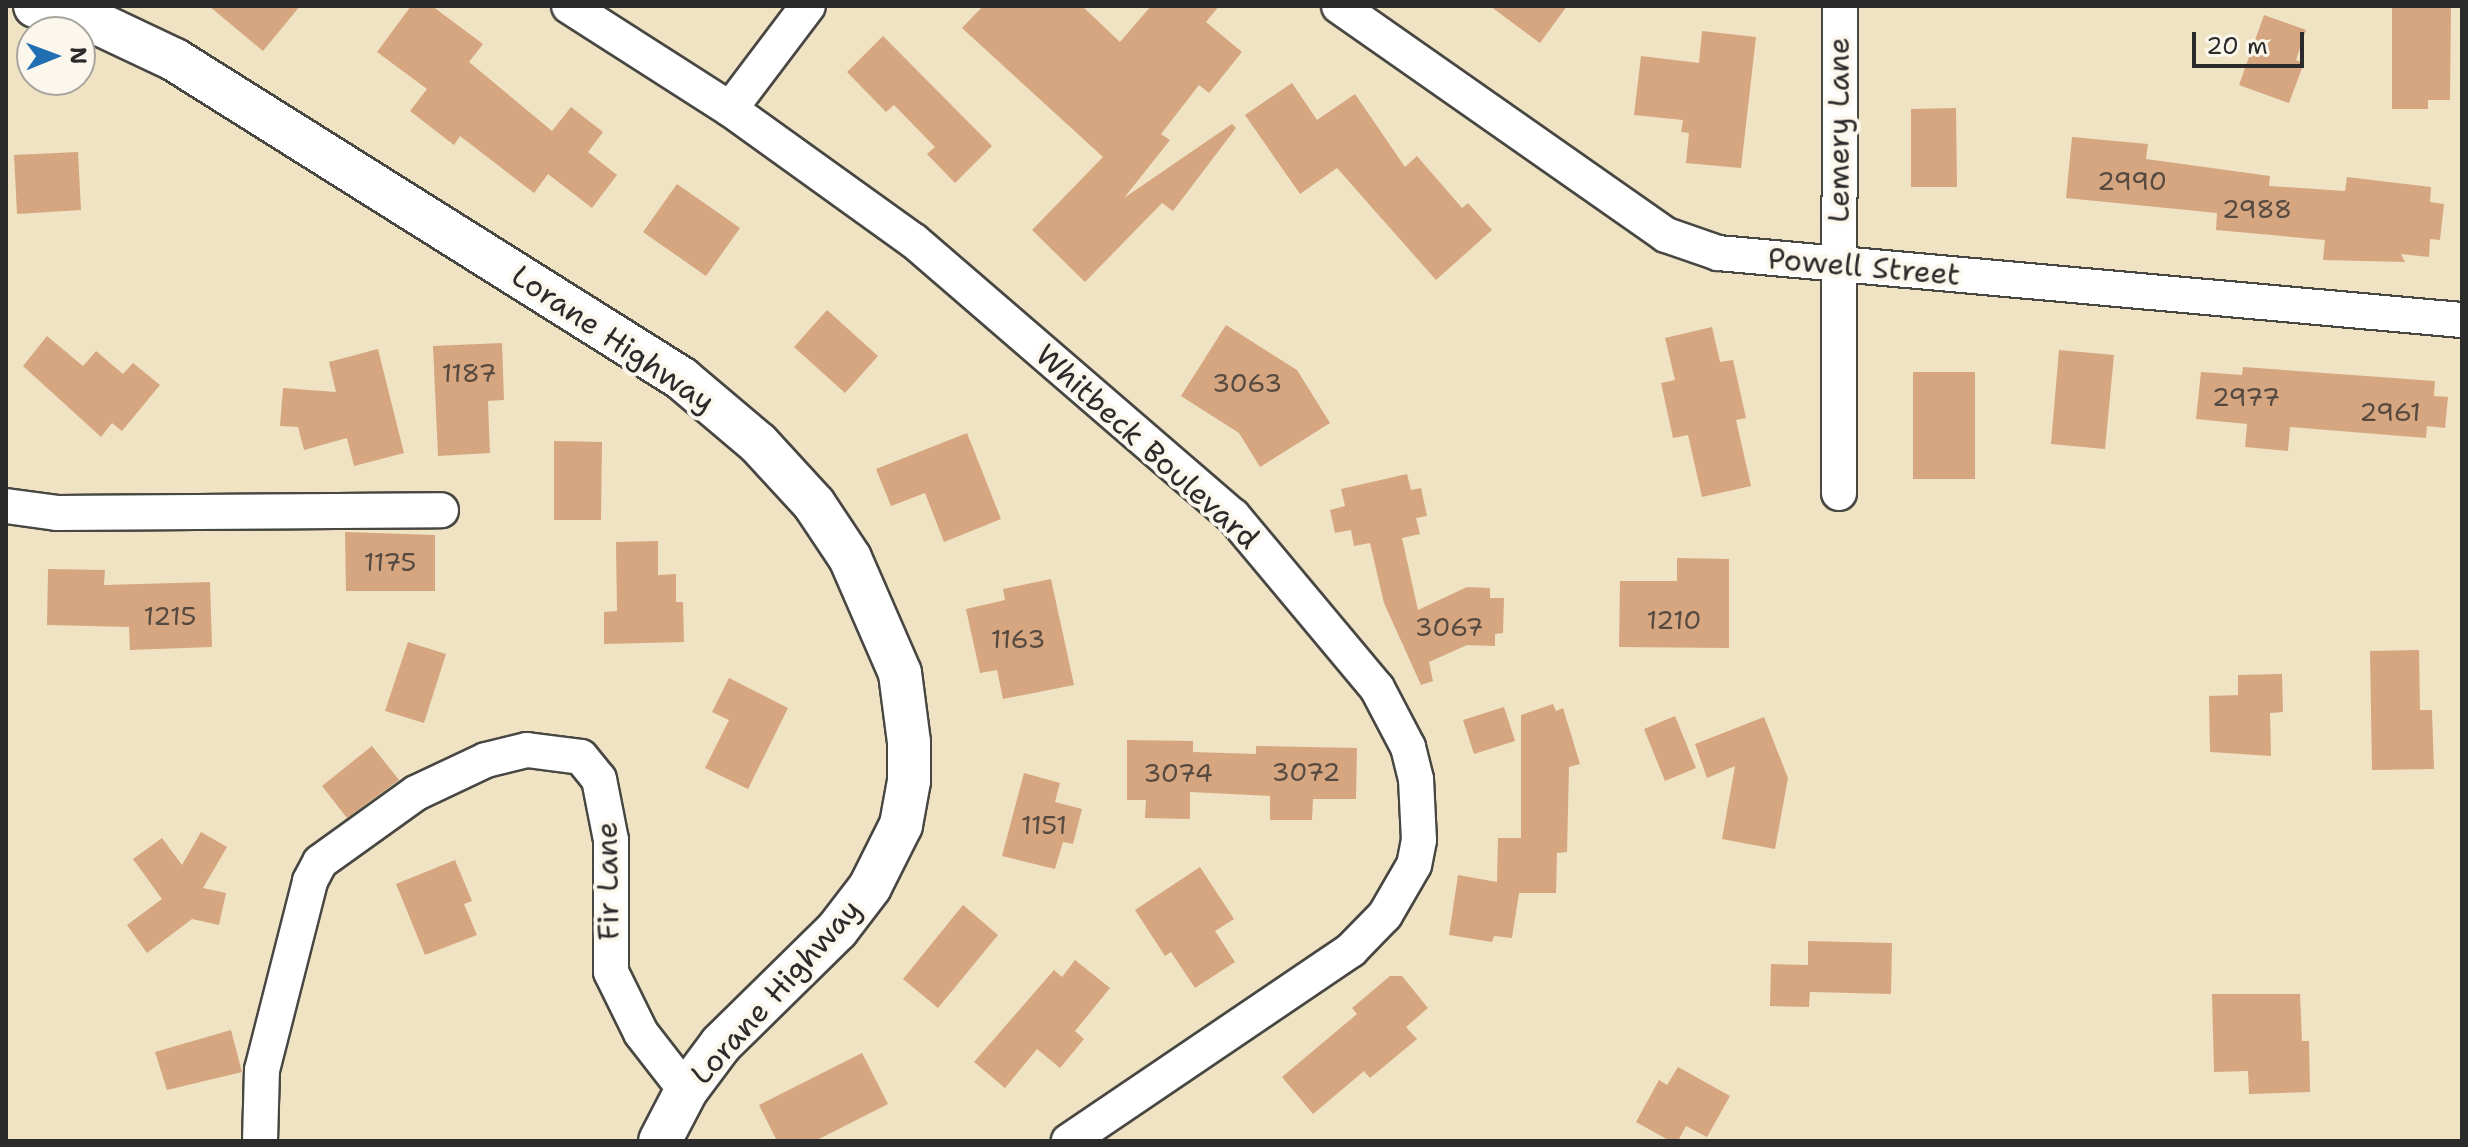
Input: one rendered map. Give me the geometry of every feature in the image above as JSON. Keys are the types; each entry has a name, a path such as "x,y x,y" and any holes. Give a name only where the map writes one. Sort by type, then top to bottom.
{"street":[{"name":"Lorane Highway","path":"35,6 80,15 175,60 681,378 758,443 814,504 850,558 900,673 909,742 909,781 901,825 870,887 837,930 721,1044 686,1091 660,1141"},
{"name":"Whitbeck Boulevard","path":"569,6 730,109 914,241 1233,516 1377,688 1408,747 1416,779 1419,840 1414,865 1385,915 1351,950 1069,1141"},
{"path":"730,109 808,6"},
{"name":"Powell Street","path":"1339,6 1666,235 1718,253 2462,320"},
{"name":"Lemery Lane","path":"1839,493 1840,6"},
{"path":"6,506 57,513 441,510"},
{"name":"Fir Lane","path":"260,1141 262,1070 310,881 320,862 416,793 486,760 546,749 581,757 599,779 609,816 611,972 647,1043 686,1091"}],"building":[{"path":"209,6 300,6 263,51"},
{"path":"411,6 432,6 483,44 469,62 552,131 571,107 603,132 588,152 617,175 592,208 548,174 534,193 460,136 454,145 410,111 427,89 377,52"},
{"path":"983,6 1082,6 1120,42 1151,6 1219,6 1206,22 1242,52 1209,93 1199,85 1161,134 1170,140 1124,198 1232,124 1236,128 1173,211 1162,203 1085,282 1032,230 1103,157 962,28"},
{"path":"1490,6 1567,6 1540,43"},
{"path":"2392,6 2451,6 2450,100 2428,100 2428,109 2392,109"},
{"path":"2264,15 2306,30 2296,60 2304,63 2289,103 2239,85"},
{"path":"1702,31 1756,37 1741,168 1686,163 1689,133 1681,132 1683,120 1634,115 1641,56 1699,63"},
{"path":"883,36 992,146 955,183 927,154 935,147 894,105 886,112 847,72"},
{"path":"1292,83 1317,120 1355,94 1405,167 1417,156 1462,208 1468,203 1492,230 1436,280 1337,168 1300,194 1245,115"},
{"path":"1956,108 1957,187 1911,187 1911,109"},
{"path":"2072,137 2148,144 2146,159 2270,176 2269,186 2345,191 2347,177 2431,187 2430,202 2444,204 2440,240 2430,239 2429,257 2401,254 2405,262 2323,260 2325,240 2216,230 2217,213 2066,198"},
{"path":"78,152 81,210 17,214 14,155"},
{"path":"677,184 740,228 706,276 643,232"},
{"path":"827,310 878,356 845,393 794,347"},
{"path":"1226,325 1297,370 1330,423 1260,467 1239,433 1181,396"},
{"path":"1712,327 1720,362 1733,360 1746,418 1736,420 1751,486 1702,497 1688,435 1673,438 1661,383 1675,380 1665,338"},
{"path":"47,336 83,366 96,351 123,374 133,363 160,385 122,431 112,423 101,437 23,366"},
{"path":"502,343 504,400 488,401 490,453 438,456 433,346"},
{"path":"378,349 404,453 354,466 347,438 304,450 298,427 280,426 283,388 336,392 329,362"},
{"path":"2059,350 2114,355 2105,449 2051,444"},
{"path":"2243,367 2435,381 2434,396 2448,397 2445,428 2427,426 2426,438 2290,427 2288,451 2245,447 2247,424 2196,419 2201,372 2242,375"},
{"path":"1913,372 1975,372 1975,479 1913,479"},
{"path":"967,433 1001,519 944,542 925,493 891,506 876,469"},
{"path":"554,441 602,442 601,520 554,520"},
{"path":"1407,474 1411,490 1421,488 1427,516 1416,518 1420,534 1402,538 1418,610 1467,587 1490,588 1490,598 1504,598 1503,633 1495,634 1495,646 1467,645 1429,662 1433,681 1421,685 1384,603 1370,543 1354,546 1351,530 1335,533 1330,510 1345,506 1341,489"},
{"path":"345,532 435,535 435,591 346,591"},
{"path":"658,541 658,575 676,574 676,602 683,602 684,642 604,644 604,612 617,611 616,542"},
{"path":"1677,558 1729,559 1729,648 1619,647 1620,581 1677,581"},
{"path":"48,569 105,570 104,585 210,582 212,647 130,650 129,627 47,625"},
{"path":"1051,579 1074,685 1003,699 997,670 980,673 966,609 1005,600 1003,589"},
{"path":"408,642 446,654 424,723 385,711"},
{"path":"2419,650 2420,710 2432,710 2434,769 2372,770 2370,651"},
{"path":"2282,674 2283,712 2270,713 2271,756 2210,752 2209,696 2238,695 2238,675"},
{"path":"729,678 788,708 748,789 705,768 729,720 712,712"},
{"path":"1553,704 1556,711 1563,708 1580,764 1569,767 1567,852 1557,853 1556,893 1519,893 1512,938 1494,936 1492,942 1449,935 1458,875 1497,882 1498,838 1521,838 1521,715"},
{"path":"1504,707 1515,741 1474,754 1463,720"},
{"path":"1675,716 1696,768 1665,781 1644,729"},
{"path":"1764,717 1788,778 1775,849 1722,839 1735,766 1707,778 1695,744"},
{"path":"1127,740 1193,741 1193,752 1256,754 1256,746 1357,748 1356,799 1313,799 1312,820 1270,820 1270,796 1190,792 1190,819 1145,818 1146,800 1127,800"},
{"path":"372,746 399,780 347,818 322,786"},
{"path":"1024,773 1060,783 1055,802 1082,809 1073,844 1063,842 1055,869 1002,856"},
{"path":"201,832 227,847 203,888 226,893 219,925 192,919 147,953 127,925 162,899 133,859 162,838 182,865"},
{"path":"455,860 472,901 464,904 477,935 425,955 396,884"},
{"path":"1200,867 1234,919 1215,931 1235,962 1195,988 1171,952 1165,956 1135,910"},
{"path":"963,905 998,935 938,1008 903,979"},
{"path":"1808,941 1892,943 1891,994 1810,992 1809,1007 1770,1006 1771,964 1808,965"},
{"path":"1075,960 1110,988 1075,1031 1084,1039 1060,1068 1037,1049 1005,1088 974,1062 1054,970 1062,977"},
{"path":"1390,976 1402,976 1428,1008 1406,1027 1417,1039 1370,1078 1364,1071 1313,1114 1282,1077 1357,1014 1352,1008"},
{"path":"2212,994 2300,994 2302,1041 2309,1041 2310,1092 2249,1094 2248,1071 2214,1072"},
{"path":"231,1030 242,1072 167,1090 155,1052"},
{"path":"862,1053 888,1104 815,1141 777,1141 759,1105"},
{"path":"1678,1067 1730,1096 1707,1137 1686,1126 1678,1141 1670,1141 1636,1122 1659,1080 1667,1085"}]}
